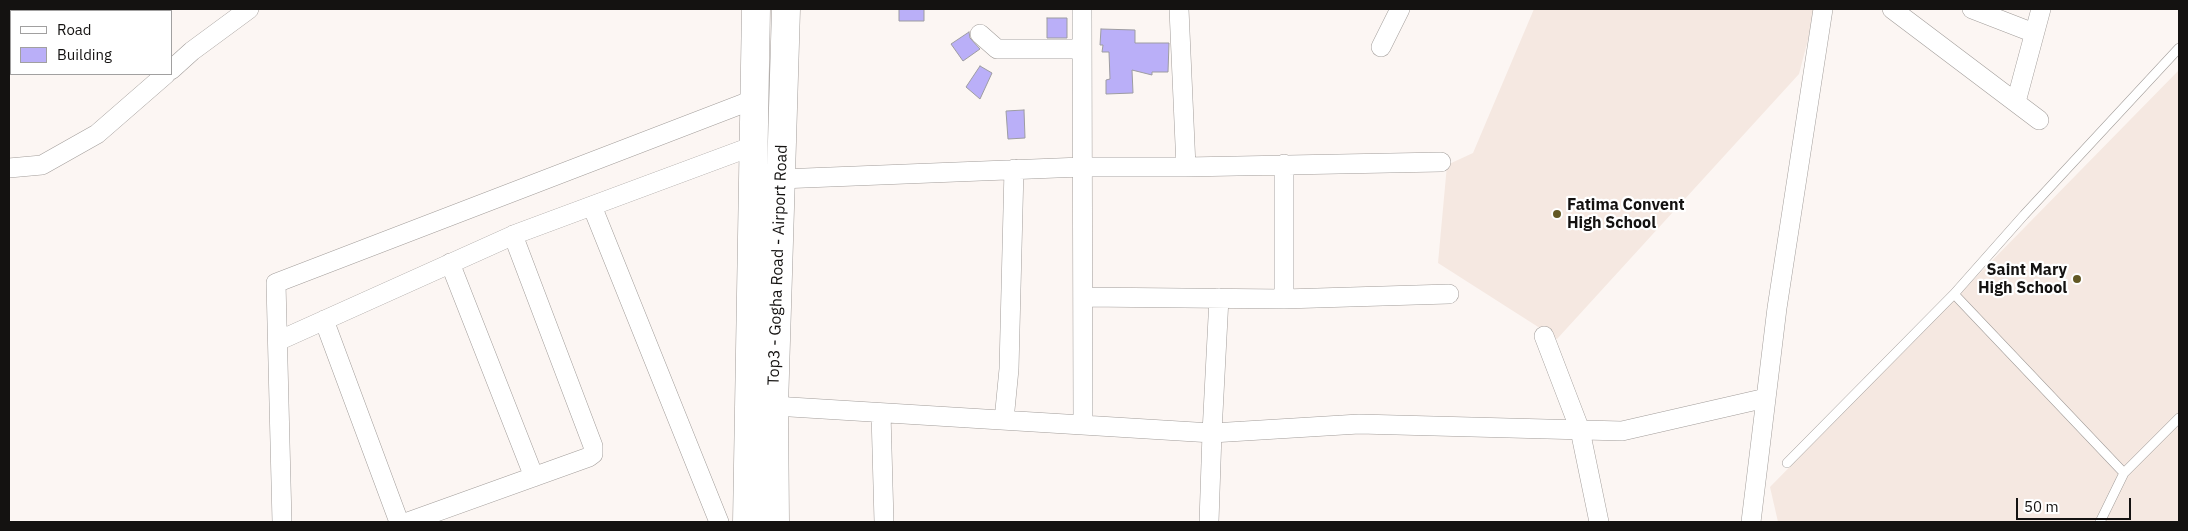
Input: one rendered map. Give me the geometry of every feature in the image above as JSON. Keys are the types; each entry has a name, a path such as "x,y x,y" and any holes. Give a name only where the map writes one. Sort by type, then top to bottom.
{"main road":[{"name":"Top3 - Gogha Road - Airport Road","path":"747,522 756,9"},
{"name":"Top3 - Gogha Road - Airport Road","path":"775,522 774,406 786,9"}],"street":[{"path":"172,69 249,9"},
{"path":"1082,9 1083,425"},
{"path":"1179,9 1186,167"},
{"path":"1381,46 1400,9"},
{"path":"1751,522 1777,308 1823,9"},
{"path":"1892,9 2039,120"},
{"path":"1972,9 2034,33"},
{"path":"2016,102 2041,9"},
{"path":"980,34 997,49 1082,49"},
{"path":"9,168 42,165 97,134 165,75"},
{"path":"282,522 276,283 755,99"},
{"path":"278,341 513,235 753,146"},
{"path":"780,179 1082,167 1441,162"},
{"path":"1284,164 1284,299"},
{"path":"1004,420 1009,369 1014,169"},
{"path":"592,206 718,522"},
{"path":"408,522 590,457 594,450 513,235"},
{"path":"450,263 534,477"},
{"path":"1083,297 1284,299 1449,294"},
{"path":"1209,522 1219,298"},
{"path":"324,320 399,522"},
{"path":"1544,336 1580,430 1599,522"},
{"path":"774,406 1212,433 1358,424 1622,431 1766,398"},
{"path":"881,413 884,522"}],"lane":[{"path":"1787,463 1954,294 2024,215 2179,48"},
{"path":"1954,294 2124,473"},
{"path":"2100,522 2124,473 2179,418"}],"shaded area":[{"name":"Fatima Convent High School","path":"1534,9 1816,9 1799,74 1557,339 1438,263 1447,165 1473,153"},
{"name":"Saint Mary High School","path":"2179,70 2179,522 1778,522 1770,487"}],"building":[{"path":"899,9 924,9 924,21 899,21"},
{"path":"1047,18 1067,18 1067,38 1047,38"},
{"path":"1101,29 1135,30 1135,43 1169,43 1168,72 1152,72 1152,75 1132,70 1133,93 1106,94 1106,80 1110,79 1109,52 1102,52 1103,45 1100,45"},
{"path":"969,32 970,38 980,49 963,61 951,44"},
{"path":"980,66 992,73 980,99 966,87"},
{"path":"1024,110 1025,138 1008,139 1006,111"}],"place":[{"name":"Fatima Convent High School","path":"1557,214"},
{"name":"Saint Mary High School","path":"2077,279"}]}
